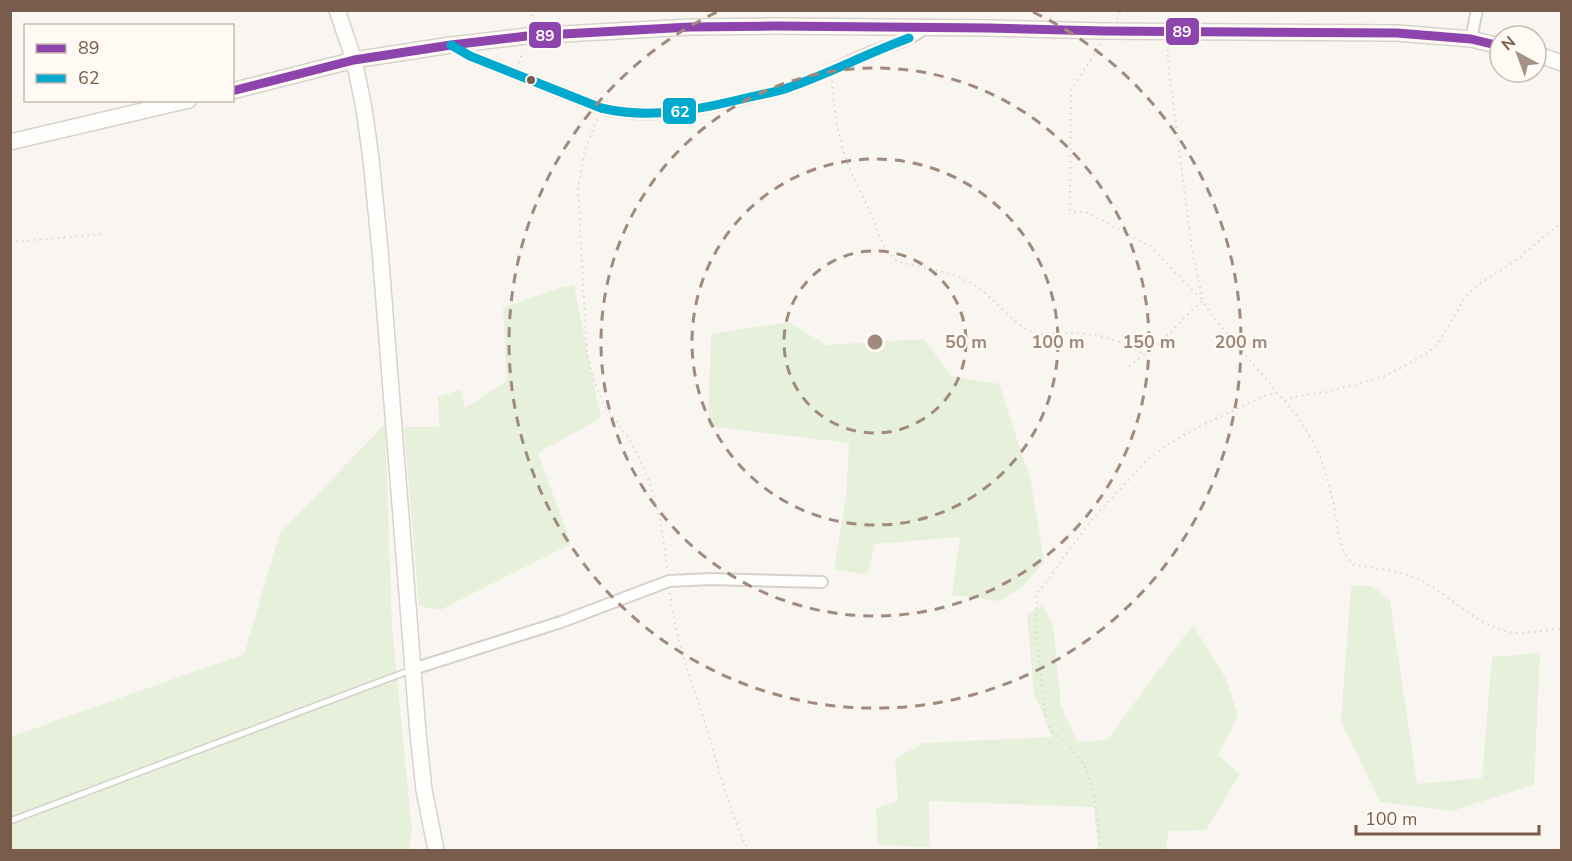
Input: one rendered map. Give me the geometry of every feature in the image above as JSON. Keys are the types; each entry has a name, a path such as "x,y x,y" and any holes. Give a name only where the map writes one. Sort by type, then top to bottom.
{"main road":[{"path":"337,10 354,60 371,159 418,733 424,790 436,850"},
{"path":"234,90 354,60 451,45 527,36 690,27 1397,33 1471,39 1488,43"},
{"path":"10,142 180,102"}],"street":[{"path":"1471,39 1477,10"},
{"path":"451,45 470,56 601,108 615,112 640,114 704,108 789,88 918,34 925,28"},
{"path":"413,669 561,622 669,580 822,582"}],"lane":[{"path":"10,821 413,669"}],"path":[{"path":"1121,10 1110,31 1071,90 1070,211 1088,213 1150,246 1203,301 1215,320 1268,381 1274,393 1285,401 1319,456 1334,507 1341,546 1347,559 1353,565 1407,574 1426,583 1462,609 1496,627 1511,632 1562,628"},
{"path":"1166,31 1193,256 1203,301"},
{"path":"830,70 845,157 885,249 892,257 899,262 949,273 966,280 1035,333 1101,336 1145,355"},
{"path":"601,108 585,150 578,188 587,353 591,372 604,402 634,447 654,494 663,531 676,632 730,805 748,850"},
{"path":"1285,401 1292,397 1327,392 1385,376 1428,352 1439,342 1466,296 1562,222"},
{"path":"10,242 104,234"},
{"path":"1126,368 1159,344 1203,301"},
{"path":"1101,850 1093,794 1086,770 1078,756 1050,730 1046,722 1035,621 1036,594 1095,516 1148,459 1198,427 1274,393"}],"green space":[{"path":"574,285 601,418 538,453 571,544 440,610 419,606 404,427 439,427 438,397 460,390 465,408 507,380 503,308 561,287"},
{"path":"789,322 826,345 924,339 951,376 999,384 1031,481 1044,562 1022,587 1000,601 952,595 960,537 875,544 867,575 834,569 846,498 849,443 708,426 711,334"},
{"path":"385,424 392,626 412,831 409,850 11,850 10,737 244,654 280,533"},
{"path":"1351,586 1372,586 1390,601 1417,784 1482,778 1492,657 1540,653 1534,784 1452,811 1380,802 1341,721"},
{"path":"1042,606 1053,624 1061,707 1078,742 1107,740 1193,625 1226,679 1238,716 1218,755 1240,774 1206,830 1169,831 1165,850 1098,850 1094,807 929,801 930,847 878,845 876,808 898,801 895,759 923,743 1052,737 1034,693 1027,614"}],"transit line":[{"name":"89","path":"234,90 354,60 451,45 527,36 690,27 1397,33 1471,39 1488,43"},
{"name":"62","path":"451,45 470,56 601,108 657,113 695,109 781,90 909,38"}]}
